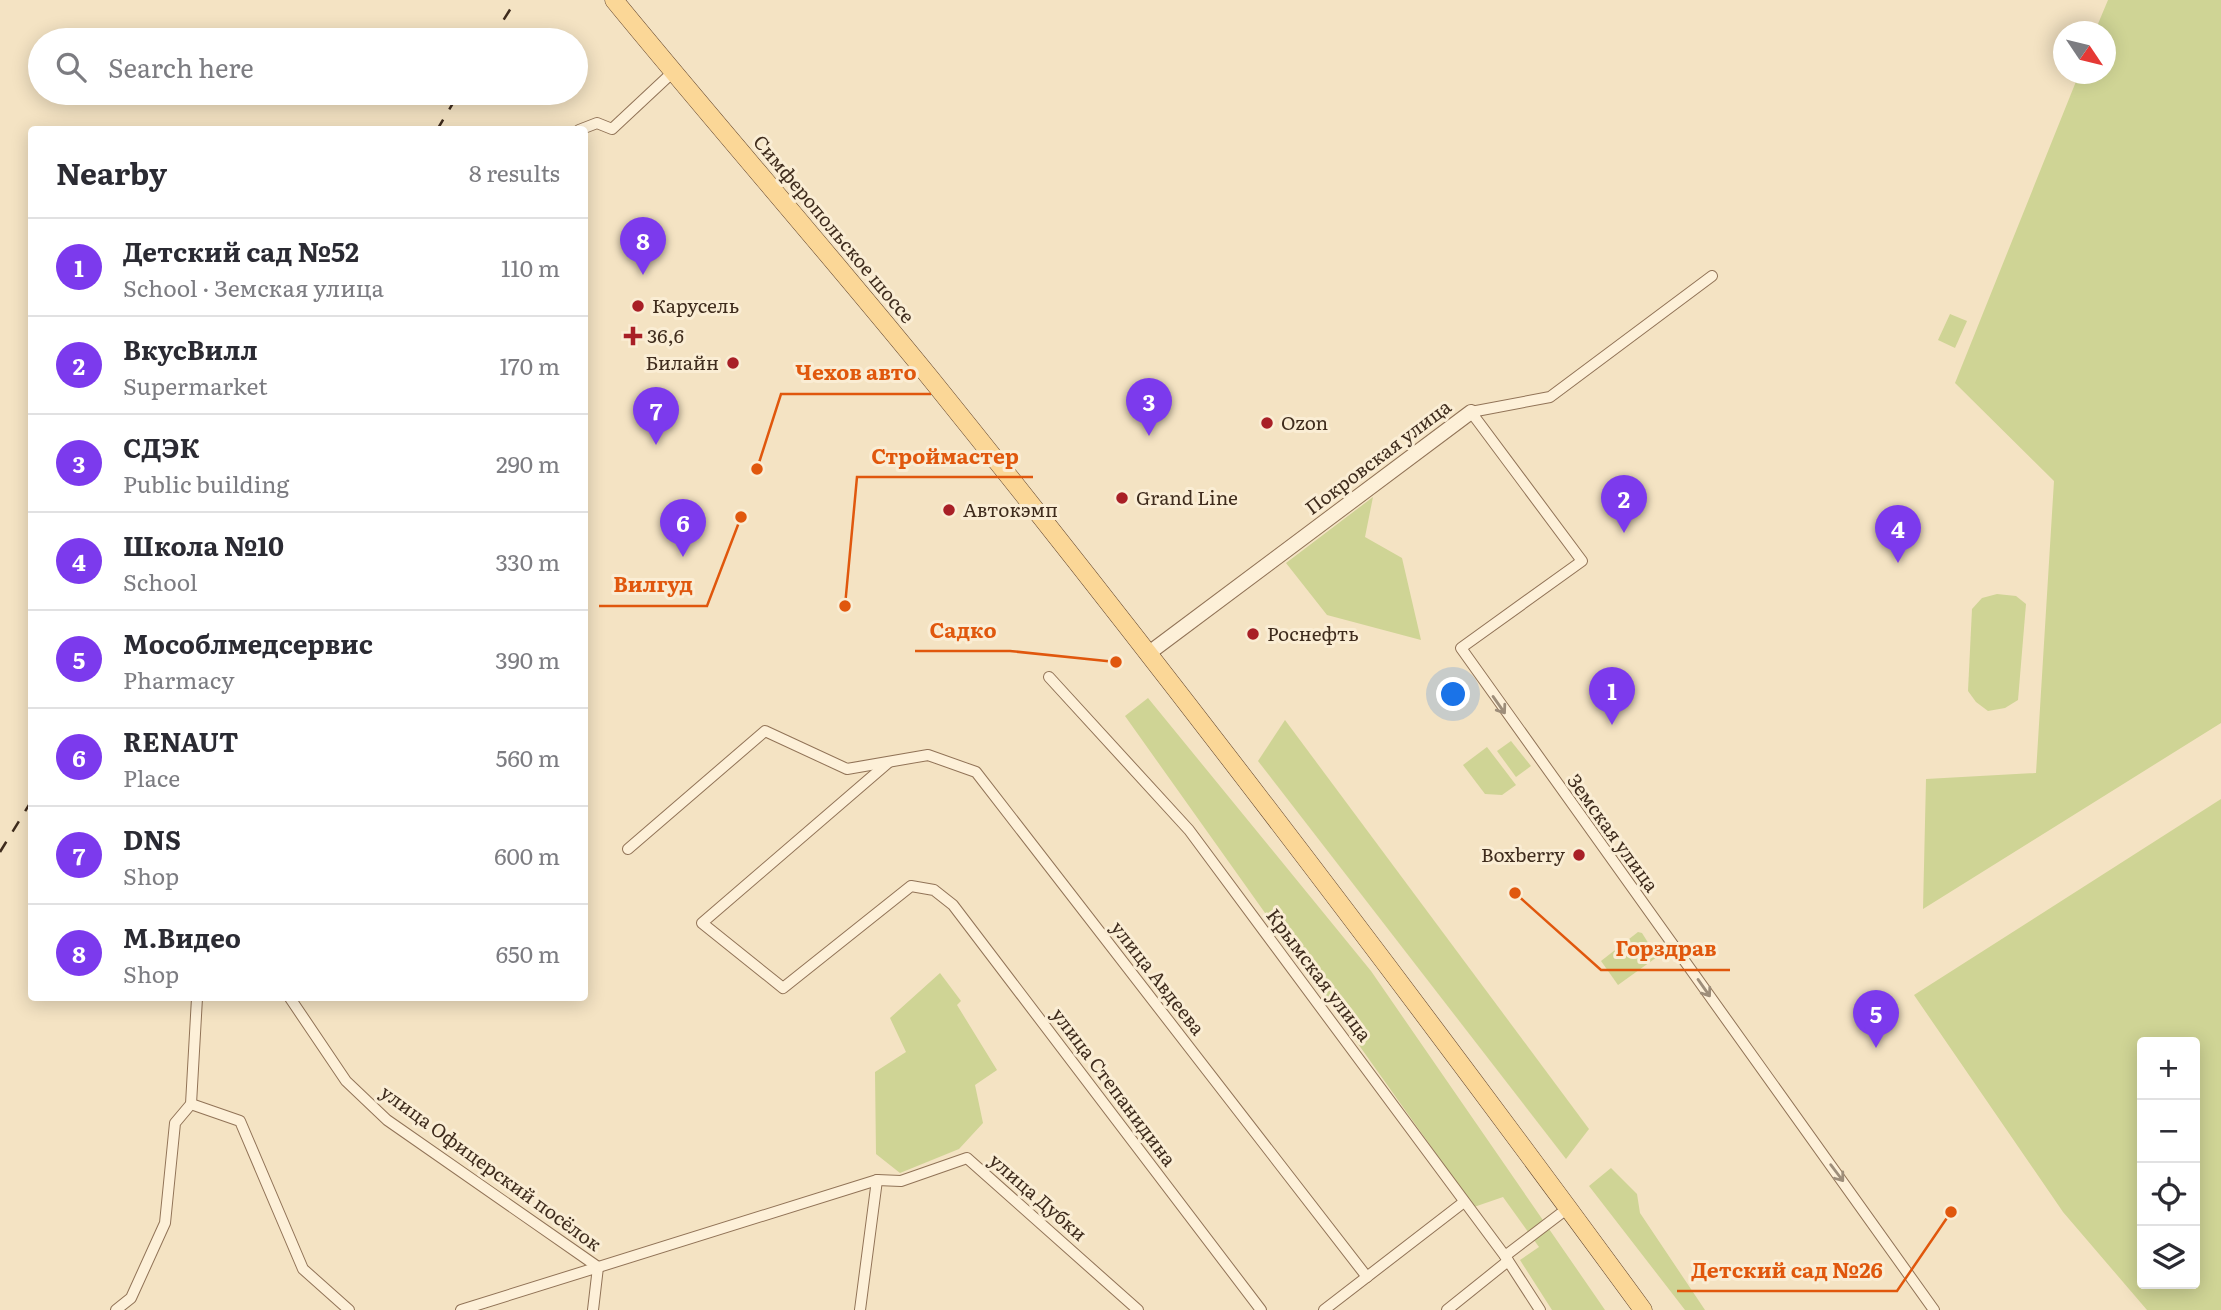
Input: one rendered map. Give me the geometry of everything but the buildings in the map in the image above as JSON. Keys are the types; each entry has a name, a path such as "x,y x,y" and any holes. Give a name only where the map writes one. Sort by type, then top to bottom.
{"main road":[{"name":"Симферопольское шоссе","path":"614,0 928,376 1149,653 1643,1310"}],"street":[{"path":"588,126 597,123 612,129 673,72"},
{"name":"Покровская улица","path":"1149,653 1471,411 1550,397 1712,276"},
{"name":"Земская улица","path":"1471,411 1581,561 1461,648 1934,1310"},
{"name":"Крымская улица","path":"1049,677 1189,830 1507,1258 1540,1310"},
{"name":"улица Авдеева","path":"628,849 765,731 848,769 928,755 976,772 1367,1277"},
{"name":"улица Степанидина","path":"889,762 702,923 783,988 911,886 934,890 953,905 1261,1310"},
{"path":"116,1310 131,1298 165,1223 175,1123 191,1104 198,1001"},
{"name":"улица Офицерский посёлок","path":"292,1001 346,1081 387,1120 598,1267"},
{"path":"191,1104 240,1121 303,1269 349,1310"},
{"name":"улица Дубки","path":"901,1181 967,1158 1138,1310"},
{"path":"860,1310 877,1180"},
{"name":"улица Офицерский посёлок","path":"461,1310 877,1180 901,1181"},
{"path":"1324,1310 1464,1202"},
{"path":"1447,1310 1568,1208"},
{"name":"улица Офицерский посёлок","path":"593,1310 598,1267"}],"green space":[{"path":"2108,0 2221,0 2221,723 1923,909 1926,779 2036,773 2054,481 1955,383 2075,84 2116,84 2116,21 2099,21"},
{"path":"1950,314 1967,321 1955,348 1938,340"},
{"path":"1373,497 1365,537 1402,558 1421,640 1327,615 1286,563"},
{"path":"1997,594 2016,596 2026,604 2018,700 2005,708 1988,711 1976,702 1968,691 1972,609 1982,598"},
{"path":"1148,698 1371,971 1605,1310 1552,1310 1520,1260 1539,1247 1503,1197 1474,1207 1125,716"},
{"path":"1285,720 1589,1129 1566,1159 1258,761"},
{"path":"1511,741 1531,766 1516,777 1497,751"},
{"path":"1487,747 1516,785 1502,795 1485,794 1463,765"},
{"path":"2221,799 2221,1310 2147,1310 2063,1212 1914,995"},
{"path":"1638,932 1642,933 1657,957 1618,985 1601,961"},
{"path":"940,973 961,1001 957,1005 997,1070 975,1085 983,1123 959,1149 900,1173 876,1154 875,1072 906,1052 890,1018"},
{"path":"1611,1168 1637,1194 1640,1213 1705,1310 1685,1310 1589,1186"}],"railway":[{"path":"498,28 516,0"},
{"path":"439,126 452,105"},
{"path":"0,852 28,806"}],"place":[{"name":"М.Видео","path":"643,275"},
{"name":"Карусель","path":"638,306"},
{"name":"36,6","path":"633,336"},
{"name":"Билайн","path":"733,363"},
{"name":"Ozon","path":"1267,423"},
{"name":"СДЭК","path":"1149,436"},
{"name":"DNS","path":"656,445"},
{"name":"Чехов авто","path":"757,469"},
{"name":"Grand Line","path":"1122,498"},
{"name":"Автокэмп","path":"949,510"},
{"name":"Вилгуд","path":"741,517"},
{"name":"ВкусВилл","path":"1624,533"},
{"name":"RENAUT","path":"683,557"},
{"name":"Школа №10","path":"1898,563"},
{"name":"Строймастер","path":"845,606"},
{"name":"Роснефть","path":"1253,634"},
{"name":"Садко","path":"1116,662"},
{"name":"Детский сад №52","path":"1612,725"},
{"name":"Boxberry","path":"1579,855"},
{"name":"Горздрав","path":"1515,893"},
{"name":"Мособлмедсервис","path":"1876,1048"},
{"name":"Детский сад №26","path":"1951,1212"}]}
